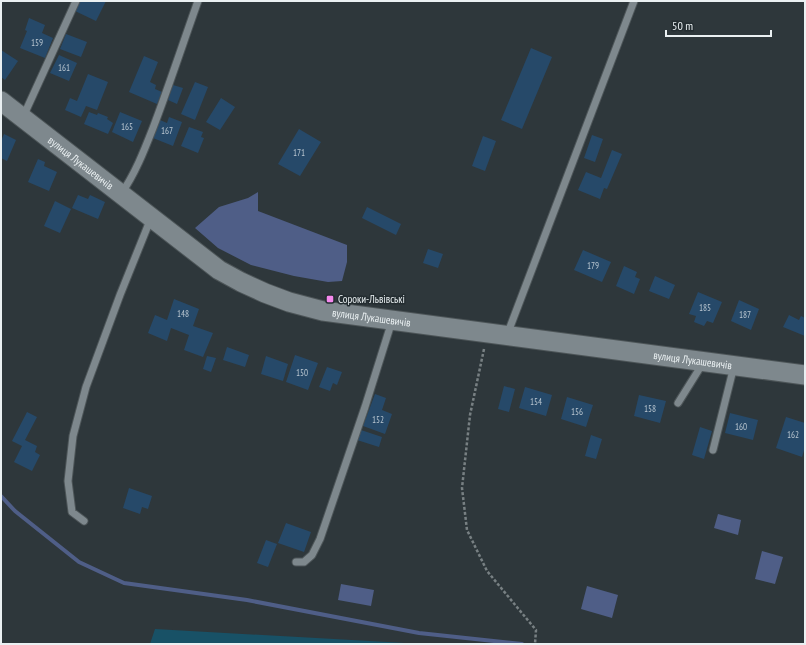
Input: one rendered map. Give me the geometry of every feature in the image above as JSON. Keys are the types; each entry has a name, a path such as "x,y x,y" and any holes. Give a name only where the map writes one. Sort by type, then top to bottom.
{"street":[{"name":"вулиця Лукашевичів","path":"1,101 219,270 265,293 289,302 324,311 392,321 488,332 805,375"}],"lane":[{"path":"23,117 76,1"},
{"path":"121,194 127,186 141,158 163,101 198,1"},
{"path":"507,335 634,1"},
{"path":"84,520 72,512 68,481 73,436 86,387 151,218"},
{"path":"296,562 304,562 312,555 320,538 363,414 392,321"},
{"path":"678,403 704,361"},
{"path":"713,450 734,365"}],"path":[{"path":"488,332 470,415 462,488 467,530 487,571 536,630 535,644"}],"shaded area":[{"path":"258,192 258,211 347,245 347,262 342,281 328,282 294,276 251,265 218,248 195,228 219,207 248,198"},
{"path":"718,514 741,520 738,535 714,528"},
{"path":"762,551 783,557 775,584 755,579"},
{"path":"341,584 374,590 371,606 338,600"},
{"path":"587,586 618,595 612,618 581,609"},
{"path":"155,629 423,644 150,644"}],"building":[{"path":"80,1 106,1 96,21 75,11"},
{"path":"29,18 45,25 42,33 53,38 45,58 20,48 27,31 25,30"},
{"path":"66,34 87,42 81,57 60,49"},
{"path":"531,48 552,57 522,129 501,120"},
{"path":"1,50 18,61 5,80 1,77"},
{"path":"59,55 77,63 69,81 50,73"},
{"path":"144,56 158,62 150,82 156,85 155,89 162,92 157,104 129,92"},
{"path":"88,74 108,82 97,110 86,106 81,117 65,110 70,98 77,101"},
{"path":"195,82 208,87 195,120 181,114"},
{"path":"173,85 183,88 177,104 168,100"},
{"path":"221,98 235,107 220,130 206,122"},
{"path":"89,112 97,115 98,113 108,117 107,119 113,123 108,134 84,124"},
{"path":"120,112 142,121 133,142 112,132"},
{"path":"169,117 182,122 173,146 153,138 160,120 167,123"},
{"path":"189,127 203,132 201,137 204,138 198,153 181,146"},
{"path":"299,129 321,142 300,176 278,164"},
{"path":"4,134 16,140 7,161 1,158 1,141"},
{"path":"592,135 603,139 595,162 584,158"},
{"path":"483,136 496,141 485,171 472,166"},
{"path":"612,150 622,154 607,189 604,188 600,199 578,190 586,172 601,178"},
{"path":"38,159 45,162 44,166 57,172 49,191 28,182"},
{"path":"78,195 88,199 90,195 105,202 98,219 72,208"},
{"path":"55,201 71,209 60,233 44,226"},
{"path":"367,207 401,224 396,235 362,218"},
{"path":"428,249 443,254 438,268 423,263"},
{"path":"583,250 611,262 602,282 574,270"},
{"path":"624,266 637,272 635,277 640,279 634,294 616,286"},
{"path":"655,276 675,285 669,299 649,291"},
{"path":"698,292 722,302 713,323 707,321 704,326 694,322 696,316 689,314"},
{"path":"174,299 199,309 193,326 213,333 203,357 184,350 189,335 171,328 167,341 148,333 155,315 167,320"},
{"path":"739,300 759,309 751,330 731,321"},
{"path":"789,315 799,320 801,316 805,318 805,336 783,327"},
{"path":"227,347 249,355 245,367 223,360"},
{"path":"295,355 318,363 308,390 286,382"},
{"path":"207,356 216,358 211,372 203,369"},
{"path":"266,356 288,364 283,381 261,374"},
{"path":"327,367 342,372 337,385 333,383 330,391 319,387"},
{"path":"504,386 515,389 509,412 498,409"},
{"path":"525,387 552,395 546,416 519,408"},
{"path":"375,394 386,398 382,410 392,414 385,434 363,426"},
{"path":"639,395 666,401 660,423 634,416"},
{"path":"567,397 593,405 586,427 561,419"},
{"path":"27,412 37,417 25,440 37,446 35,452 40,455 32,471 14,462 22,446 12,441"},
{"path":"730,413 758,420 753,440 725,433"},
{"path":"786,417 805,423 805,447 802,457 776,448"},
{"path":"700,427 712,431 704,459 692,455"},
{"path":"361,430 382,437 379,447 357,440"},
{"path":"591,435 602,439 596,459 585,456"},
{"path":"129,488 152,496 148,509 142,507 140,514 123,508"},
{"path":"286,523 311,532 304,552 278,543"},
{"path":"266,540 277,544 268,567 257,563"}],"waterway":[{"path":"1,496 15,511 79,562 124,583 247,600 419,633 522,644"}],"place":[{"name":"Сороки-Львівські","path":"330,299"}]}
